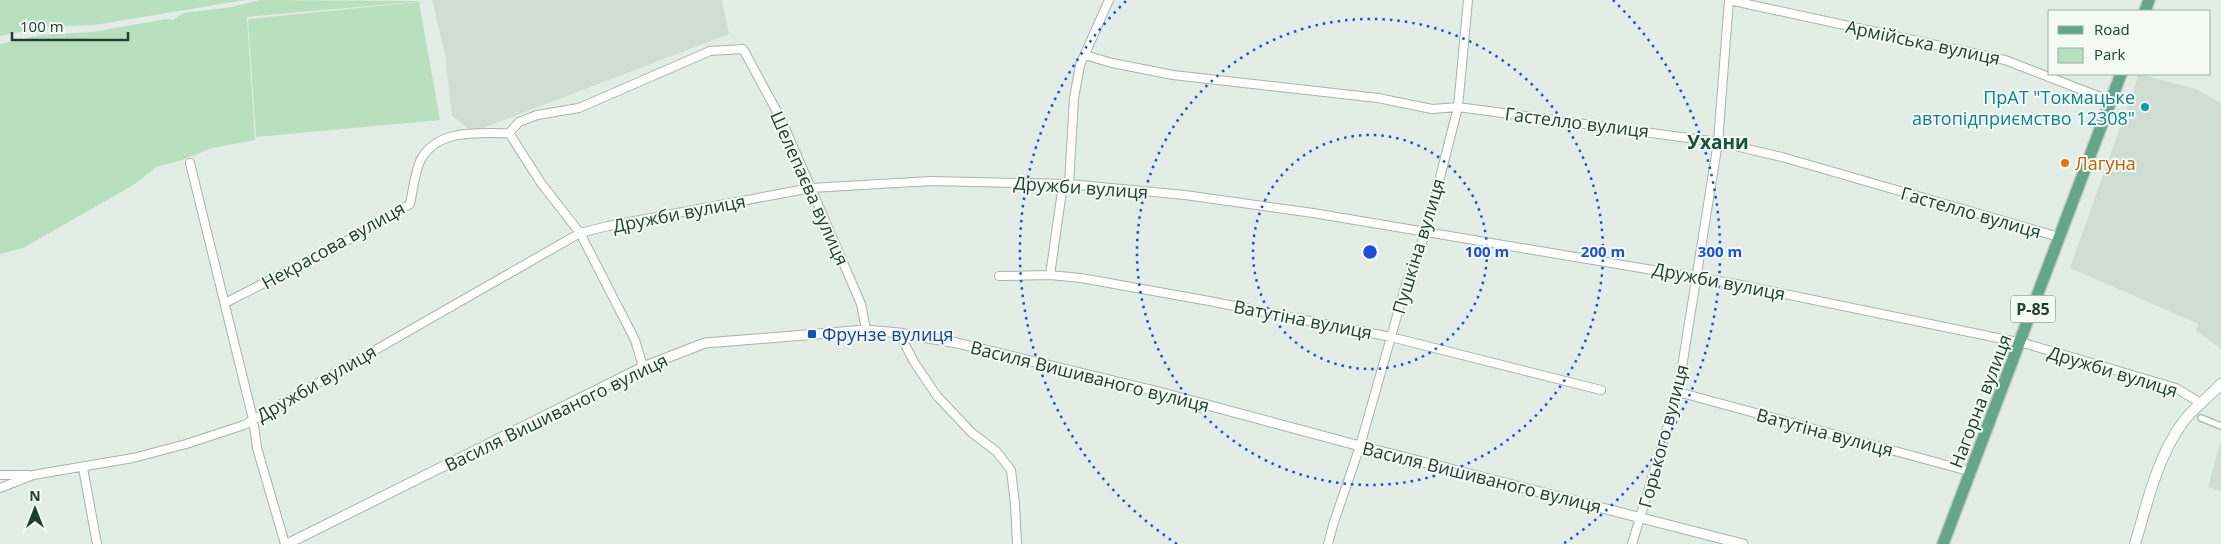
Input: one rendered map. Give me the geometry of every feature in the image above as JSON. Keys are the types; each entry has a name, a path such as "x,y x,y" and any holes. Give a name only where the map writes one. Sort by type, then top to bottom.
{"main road":[{"name":"Нагорна вулиця","path":"1943,544 1972,472 2121,75"},
{"path":"2135,544 2159,467 2166,451 2183,422 2221,384"}],"street":[{"path":"1050,275 1066,184 1074,98 1080,65 1109,0"},
{"name":"Пушкіна вулиця","path":"1328,544 1360,446 1406,284 1426,232 1458,107 1468,0"},
{"name":"Армійська вулиця","path":"1729,0 2005,60 2111,100"},
{"name":"Горького вулиця","path":"1632,544 1678,392 1718,142 1729,0"},
{"name":"Шелепаєва вулиця","path":"509,133 519,122 536,115 579,108 710,51 744,49 782,121 861,304 866,330"},
{"name":"Гастелло вулиця","path":"1085,55 1112,63 1173,76 1378,98 1432,110 1458,107 1718,142 1791,160 2059,237"},
{"path":"509,133 541,183 580,233 635,340 643,366"},
{"name":"Некрасова вулиця","path":"225,303 352,238 410,204 421,159 438,140 454,135 509,133"},
{"path":"190,163 225,303 257,448 286,544"},
{"name":"Дружби вулиця","path":"0,488 33,476 83,468 186,444 244,425 580,233 810,188 931,180 1066,184 1195,196 1313,213 1698,276 2020,342 2176,388 2202,404"},
{"name":"Ватутіна вулиця","path":"999,276 1050,275 1081,278 1210,301 1391,337 1601,390"},
{"name":"Василя Вишиваного вулиця","path":"286,544 643,366 705,343 866,330 899,333 957,343 1140,388 1743,544"},
{"path":"899,333 914,362 937,396 972,433 996,451 1011,470 1018,544"},
{"name":"Ватутіна вулиця","path":"1678,392 1972,472"},
{"path":"2201,418 2221,426"},
{"path":"83,468 97,544"},
{"path":"0,476 33,476"}],"shaded area":[{"path":"432,0 722,0 729,34 473,132 452,116 445,54"},
{"path":"2139,75 2196,89 2221,103 2221,349 2195,330 2199,324 2070,268"},
{"path":"2221,440 2221,491 2208,487"}],"green space":[{"path":"0,0 245,0 95,25 45,27 0,36"},
{"path":"260,0 425,1 247,17 255,140 212,148 182,160 156,167 135,184 23,248 0,254 0,44 41,35 93,32 166,19 173,20 183,13 231,7"},
{"path":"419,2 440,120 256,137 248,19"}],"place":[{"name":"ПрАТ \"Токмацьке автопідприємство 12308\"","path":"2145,107"},
{"name":"Лагуна","path":"2065,163"},
{"name":"Фрунзе вулиця","path":"812,334"}],"district":[{"name":"Ухани","path":"1718,142"}]}
